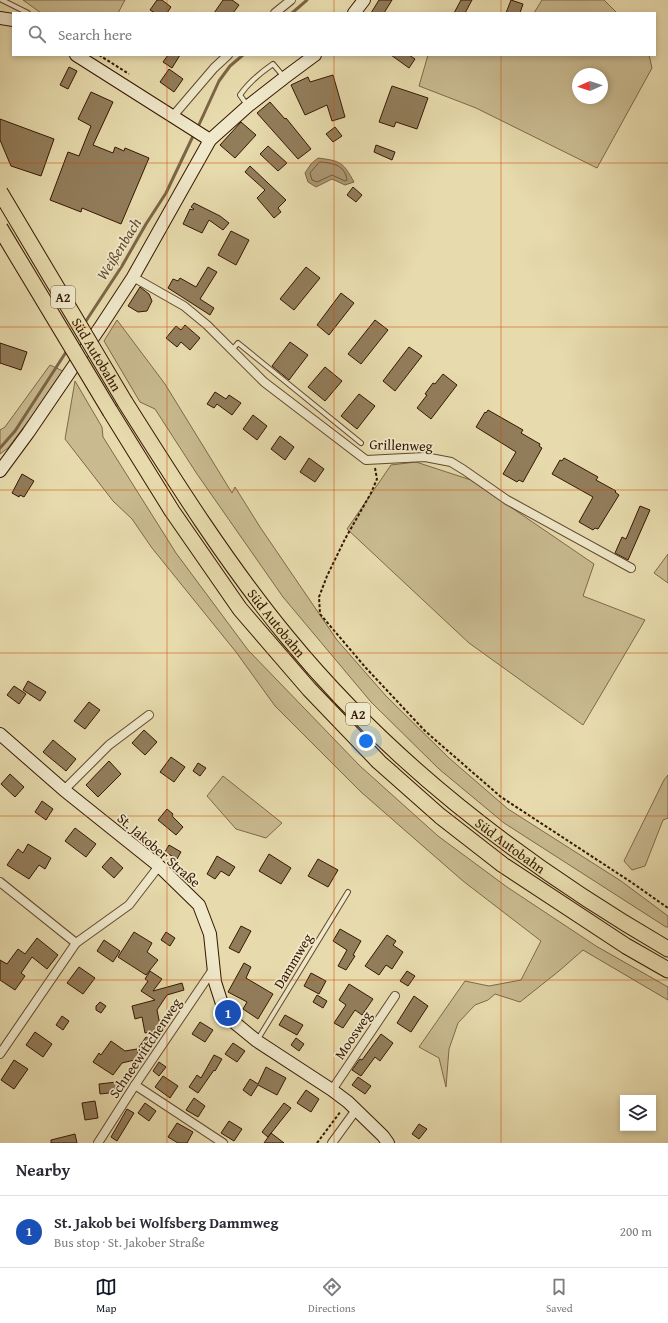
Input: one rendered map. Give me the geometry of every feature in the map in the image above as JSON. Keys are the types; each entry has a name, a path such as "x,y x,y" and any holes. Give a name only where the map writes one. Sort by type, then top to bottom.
{"highway":[{"name":"Süd Autobahn","path":"0,192 125,402 188,501 255,596 322,678 390,747 451,802 515,851 574,892 668,949"},
{"name":"Süd Autobahn","path":"0,228 172,511 240,609 309,689 379,762 440,816 503,865 626,946 668,970"}],"main road":[{"path":"355,12 364,0"},
{"path":"0,18 12,20"},
{"path":"78,56 210,140"},
{"path":"0,470 32,427 133,277 210,140 248,106 315,56"},
{"name":"St. Jakober Straße","path":"0,734 64,790 158,866 199,905 210,934 215,982 223,1006 235,1023 257,1041 332,1090 352,1106 383,1136 388,1143"}],"street":[{"path":"276,12 291,0"},
{"path":"173,116 214,68 227,56"},
{"name":"Grillenweg","path":"133,277 184,306 207,325 264,382 366,460 425,457 451,462 507,500 631,568"},
{"path":"64,790 110,745 149,715"},
{"path":"0,1054 76,943 129,905 158,866"},
{"path":"0,882 76,943"},
{"name":"Schneewittchenweg","path":"98,1143 135,1085 214,968"},
{"name":"Moosweg","path":"332,1090 395,996"},
{"path":"135,1085 223,1143"},
{"path":"332,1143 352,1106"}],"lane":[{"path":"2,0 26,12"},
{"path":"248,106 240,95 258,75 273,64 284,78"},
{"path":"232,350 238,343 361,443"},
{"name":"Dammweg","path":"257,1041 348,892"}],"path":[{"path":"366,460 374,466 377,479 327,576 319,597 320,614 366,668 425,731 500,797 631,882 668,908"},
{"path":"317,1143 352,1106"}],"shaded area":[{"path":"23,0 125,0 119,12 40,12"},
{"path":"542,0 604,0 616,12 535,12"},
{"path":"428,56 649,56 652,68 597,168 476,108 419,86"},
{"path":"117,320 165,384 232,493 235,487 260,527 337,640 386,696 449,758 508,809 621,881 668,916 668,927 504,823 439,769 371,702 283,597 197,474 155,409 140,402 104,341"},
{"path":"50,365 65,372 8,448 0,454 0,430 5,427"},
{"path":"75,381 102,427 103,437 176,553 248,650 360,766 438,836 507,887 596,946 668,987 668,1000 583,950 520,1002 495,994 488,1000 475,1005 458,1023 449,1049 446,1087 439,1058 419,1047 465,981 489,986 521,980 541,941 463,881 361,792 275,706 236,652 152,548 132,519 113,501 65,439"},
{"path":"416,462 471,480 594,564 583,596 645,620 583,725 469,643 347,529 391,465"},
{"path":"668,554 668,583 654,573"},
{"path":"668,775 668,818 663,820 645,866 632,870 624,861 664,780"},
{"path":"223,776 282,823 266,838 236,829 207,796"}],"water":[{"path":"318,158 332,160 344,166 354,182 345,185 332,179 316,187 308,182 305,173 311,164"}],"building":[{"path":"157,0 162,0 171,7 168,12 153,12 150,10"},
{"path":"223,0 232,0 239,5 234,12 215,12"},
{"path":"379,0 392,0 385,12 372,12"},
{"path":"461,0 472,0 466,12 455,12"},
{"path":"511,0 523,4 520,12 506,12"},
{"path":"167,56 179,56 172,68 163,62"},
{"path":"392,56 410,56 415,59 409,68"},
{"path":"69,67 77,71 68,89 60,85"},
{"path":"169,69 183,79 174,92 160,82"},
{"path":"333,75 345,117 332,121 327,105 305,115 291,85 308,77 310,82"},
{"path":"392,86 428,98 417,129 396,122 394,127 379,122"},
{"path":"91,92 113,102 93,145 113,153 115,147 124,151 125,148 149,158 121,224 82,208 81,212 50,200 68,152 79,156 91,126 78,119"},
{"path":"270,102 285,119 286,118 311,149 298,159 257,113"},
{"path":"0,119 54,139 41,176 11,166 0,140"},
{"path":"241,122 256,135 235,158 220,145"},
{"path":"335,127 342,136 333,142 326,134"},
{"path":"376,145 395,152 392,160 374,152"},
{"path":"268,146 287,163 278,171 260,154"},
{"path":"250,166 286,200 278,208 281,212 274,218 257,198 265,190 245,172"},
{"path":"353,187 362,195 356,202 347,195"},
{"path":"194,203 220,216 229,223 223,230 209,220 202,233 183,224 190,209 194,209 191,207"},
{"path":"231,231 249,240 236,265 218,255"},
{"path":"208,267 217,272 200,299 214,308 210,315 168,288 173,279 178,281 180,278 196,287"},
{"path":"306,267 320,278 294,310 280,299"},
{"path":"140,287 149,294 152,301 147,311 138,312 128,306"},
{"path":"341,293 354,303 329,335 317,325"},
{"path":"375,320 388,330 361,364 348,354"},
{"path":"185,325 200,338 190,350 181,342 177,347 166,338 176,326 181,330"},
{"path":"290,342 308,355 289,380 272,366"},
{"path":"0,343 27,352 21,370 0,363"},
{"path":"409,347 422,356 395,391 383,381"},
{"path":"325,367 342,381 325,401 308,387"},
{"path":"443,374 457,385 431,419 417,408 427,395 425,394 433,383 435,384"},
{"path":"215,392 226,399 229,395 241,403 232,415 217,404 214,408 207,404"},
{"path":"359,394 375,406 357,429 341,416"},
{"path":"488,410 523,430 521,433 540,444 539,446 542,448 523,482 519,480 517,482 503,474 516,452 476,427 485,412 486,413"},
{"path":"253,415 267,426 257,440 243,429"},
{"path":"280,436 294,447 285,460 271,449"},
{"path":"309,458 324,469 315,482 300,472"},
{"path":"564,458 598,477 596,480 616,491 615,492 619,495 598,529 595,528 593,530 579,522 593,497 552,474 560,460 562,461"},
{"path":"22,474 34,481 24,497 20,495 19,497 12,493"},
{"path":"640,506 650,510 628,560 615,553 622,537 626,539"},
{"path":"28,681 46,692 40,701 23,690"},
{"path":"14,686 26,694 19,704 7,695"},
{"path":"89,702 100,710 85,729 74,721"},
{"path":"144,730 157,742 145,755 132,743"},
{"path":"53,740 76,759 66,771 43,752"},
{"path":"171,757 185,767 174,782 160,772"},
{"path":"109,761 121,774 98,797 86,785"},
{"path":"198,763 206,768 200,776 193,771"},
{"path":"10,774 24,787 15,797 1,784"},
{"path":"42,801 53,809 46,820 35,812"},
{"path":"167,809 183,827 176,835 158,820"},
{"path":"75,828 96,844 86,857 65,841"},
{"path":"28,844 51,858 45,869 39,865 29,879 7,865 18,849 23,853"},
{"path":"169,845 181,852 177,859 165,852"},
{"path":"269,854 291,868 281,884 259,871"},
{"path":"217,856 235,867 229,876 221,871 215,879 207,874"},
{"path":"111,857 123,868 114,878 102,867"},
{"path":"318,859 338,870 328,887 308,876"},
{"path":"241,926 251,931 239,953 229,948"},
{"path":"340,929 361,941 353,955 355,956 346,970 338,966 347,950 333,941"},
{"path":"134,932 152,943 147,952 158,960 146,975 118,957"},
{"path":"166,932 175,938 170,946 161,940"},
{"path":"387,935 396,941 393,945 403,952 392,969 386,965 379,975 365,966"},
{"path":"37,938 58,955 47,969 32,957 21,973 25,976 15,990 0,980 0,960 7,964 18,949 25,954"},
{"path":"104,940 120,951 113,962 97,951"},
{"path":"244,963 251,967 246,978 273,994 258,1019 243,1009 247,1002 228,992"},
{"path":"79,967 95,978 83,994 67,983"},
{"path":"150,971 162,979 153,991 182,983 184,990 167,995 157,1010 161,1030 145,1033 142,1017 135,1019 132,1006 155,1000 141,991 148,981 145,979"},
{"path":"407,971 415,976 408,986 400,981"},
{"path":"311,973 326,981 319,994 304,986"},
{"path":"349,984 373,999 362,1015 355,1010 343,1028 334,1023 346,1005 339,1000"},
{"path":"317,995 327,1001 323,1008 313,1002"},
{"path":"414,996 428,1006 411,1032 397,1023"},
{"path":"100,1002 106,1006 101,1013 96,1010 96,1006"},
{"path":"285,1015 303,1025 297,1035 279,1025"},
{"path":"62,1016 69,1021 63,1030 56,1025"},
{"path":"200,1022 213,1030 205,1042 192,1034"},
{"path":"35,1032 52,1044 43,1057 26,1045"},
{"path":"381,1034 393,1043 380,1061 375,1057 361,1076 352,1070 360,1059 362,1060"},
{"path":"146,1037 155,1043 147,1053 139,1047"},
{"path":"296,1038 304,1044 299,1051 291,1045"},
{"path":"111,1041 125,1051 137,1049 139,1059 122,1063 113,1075 93,1062 99,1053 101,1055"},
{"path":"233,1043 245,1051 237,1062 225,1054"},
{"path":"214,1055 222,1059 215,1071 214,1070 198,1093 189,1087 197,1075 201,1078"},
{"path":"14,1060 28,1069 14,1089 1,1080"},
{"path":"159,1062 166,1067 159,1076 153,1071"},
{"path":"266,1067 286,1078 277,1095 258,1085 251,1096 243,1090 250,1079 258,1084"},
{"path":"163,1076 178,1086 170,1098 155,1087"},
{"path":"358,1077 371,1086 365,1094 352,1085"},
{"path":"117,1082 118,1092 100,1094 99,1084"},
{"path":"306,1090 319,1099 311,1112 297,1103"},
{"path":"194,1098 205,1106 198,1117 186,1110"},
{"path":"95,1101 98,1118 85,1120 82,1103"},
{"path":"145,1103 156,1111 149,1121 138,1113"},
{"path":"284,1103 291,1108 268,1137 262,1132"},
{"path":"127,1109 134,1113 117,1141 111,1137"},
{"path":"229,1121 242,1129 234,1141 221,1133"},
{"path":"177,1123 193,1132 187,1143 178,1143 168,1137"},
{"path":"419,1124 427,1129 419,1139 412,1134"},
{"path":"271,1133 284,1143 264,1143"},
{"path":"75,1134 77,1143 51,1143 51,1140"}],"waterway":[{"name":"Weißenbach","path":"293,12 307,0"},
{"name":"Weißenbach","path":"197,129 219,81 230,66 242,56"},
{"name":"Weißenbach","path":"84,324 122,266 166,193 194,134"},
{"name":"Weißenbach","path":"0,448 15,431 68,349"}],"place":[{"name":"St. Jakob bei Wolfsberg Dammweg","path":"228,1013"}]}
